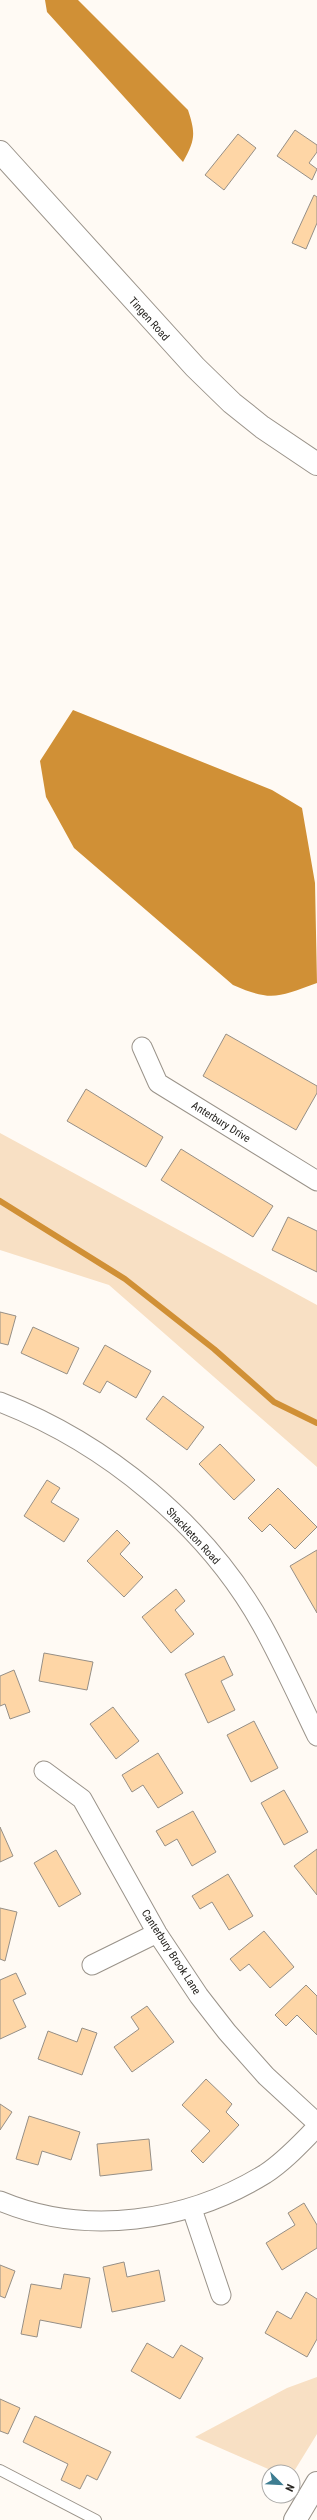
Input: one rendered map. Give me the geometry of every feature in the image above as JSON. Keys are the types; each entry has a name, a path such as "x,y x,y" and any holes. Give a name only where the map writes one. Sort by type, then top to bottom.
{"street":[{"name":"Tingen Road","path":"0,152 195,367 232,403 262,427 317,464"},
{"name":"Anterbury Drive","path":"142,1047 158,1083 317,1181"},
{"name":"Shackleton Road","path":"0,1402 58,1428 93,1449 141,1484 196,1537 221,1565 262,1625 317,1736"},
{"name":"Canterbury Brook Lane","path":"44,1771 82,1799 157,1933 199,1996 226,2032 266,2076 317,2123"},
{"path":"92,1965 157,1933"},
{"path":"0,2201 44,2215 107,2221 146,2219 192,2209 232,2192 266,2173 317,2127"},
{"path":"192,2209 221,2295"},
{"path":"295,2520 317,2483"}],"lane":[{"path":"0,2470 81,2517 96,2520"}],"shaded area":[{"path":"45,0 78,0 188,110 192,125 193,137 190,148 183,162 47,12"},
{"path":"73,710 272,790 302,808 315,883 317,983 293,992 275,996 257,994 233,985 74,848 46,797 40,761"},
{"path":"0,1133 317,1305 317,1467 109,1285 0,1250"},
{"path":"317,2377 317,2434 299,2464 261,2464 261,2466 195,2437 287,2388"}],"building":[{"path":"295,130 317,145 317,152 309,163 317,169 312,180 277,156"},
{"path":"238,134 256,148 224,190 205,175"},
{"path":"314,195 317,197 317,223 306,249 292,243"},
{"path":"226,1034 317,1086 317,1093 296,1130 203,1076"},
{"path":"86,1089 163,1137 146,1167 67,1121"},
{"path":"181,1149 273,1206 253,1237 161,1180"},
{"path":"288,1217 317,1231 317,1272 272,1250"},
{"path":"0,1312 16,1316 8,1345 0,1343"},
{"path":"33,1327 79,1348 67,1374 21,1353"},
{"path":"105,1345 151,1371 136,1398 107,1381 100,1393 83,1384"},
{"path":"163,1396 204,1427 187,1450 146,1419"},
{"path":"220,1444 255,1480 234,1500 199,1464"},
{"path":"47,1480 60,1488 51,1502 79,1519 64,1542 24,1516"},
{"path":"278,1488 317,1527 295,1549 270,1524 262,1532 248,1518"},
{"path":"117,1530 130,1543 120,1554 143,1577 124,1597 87,1561"},
{"path":"317,1550 317,1613 290,1566"},
{"path":"176,1589 185,1601 175,1610 194,1634 171,1653 142,1617"},
{"path":"44,1653 93,1662 87,1690 39,1681"},
{"path":"224,1656 233,1675 221,1681 235,1710 208,1723 185,1674"},
{"path":"14,1670 30,1712 10,1719 5,1704 0,1706 0,1676"},
{"path":"113,1707 139,1741 116,1759 90,1724"},
{"path":"254,1721 278,1768 251,1782 227,1735"},
{"path":"158,1753 183,1793 158,1808 143,1785 132,1792 122,1775"},
{"path":"284,1790 308,1832 284,1845 261,1803"},
{"path":"193,1811 216,1852 192,1866 177,1839 165,1846 156,1831"},
{"path":"0,1827 13,1856 0,1862"},
{"path":"317,1849 317,1895 294,1866"},
{"path":"56,1850 81,1894 59,1907 34,1863"},
{"path":"228,1874 253,1916 229,1930 212,1902 200,1909 192,1896"},
{"path":"0,1908 17,1912 5,1961 0,1959"},
{"path":"264,1931 294,1967 270,1988 249,1964 240,1971 230,1959"},
{"path":"16,1973 26,1994 13,2000 26,2027 0,2039 0,1980"},
{"path":"306,1985 317,1996 317,2035 297,2015 286,2026 275,2015"},
{"path":"147,2006 174,2042 132,2072 114,2047 139,2029 131,2017"},
{"path":"82,2028 97,2033 82,2075 38,2059 48,2031 77,2042"},
{"path":"206,2079 232,2104 226,2112 239,2125 203,2163 191,2151 210,2131 182,2105"},
{"path":"0,2104 12,2112 0,2130"},
{"path":"29,2116 80,2132 71,2160 42,2151 38,2165 16,2159"},
{"path":"149,2139 152,2170 100,2176 97,2144"},
{"path":"304,2203 317,2225 317,2248 282,2270 266,2243 295,2225 288,2213"},
{"path":"124,2262 127,2277 159,2270 165,2301 112,2312 103,2267"},
{"path":"0,2265 15,2271 5,2298 0,2296"},
{"path":"64,2274 90,2278 81,2328 40,2320 37,2337 21,2334 31,2284 61,2289"},
{"path":"306,2292 317,2299 317,2339 307,2357 265,2333 277,2311 291,2319"},
{"path":"147,2343 173,2358 181,2345 203,2358 180,2399 131,2371"},
{"path":"0,2399 20,2408 8,2434 0,2431"},
{"path":"35,2416 111,2452 97,2480 87,2475 80,2489 61,2480 68,2464 23,2442"}],"waterway":[{"path":"0,1201 125,1279 214,1349 274,1402 317,1423"}]}
